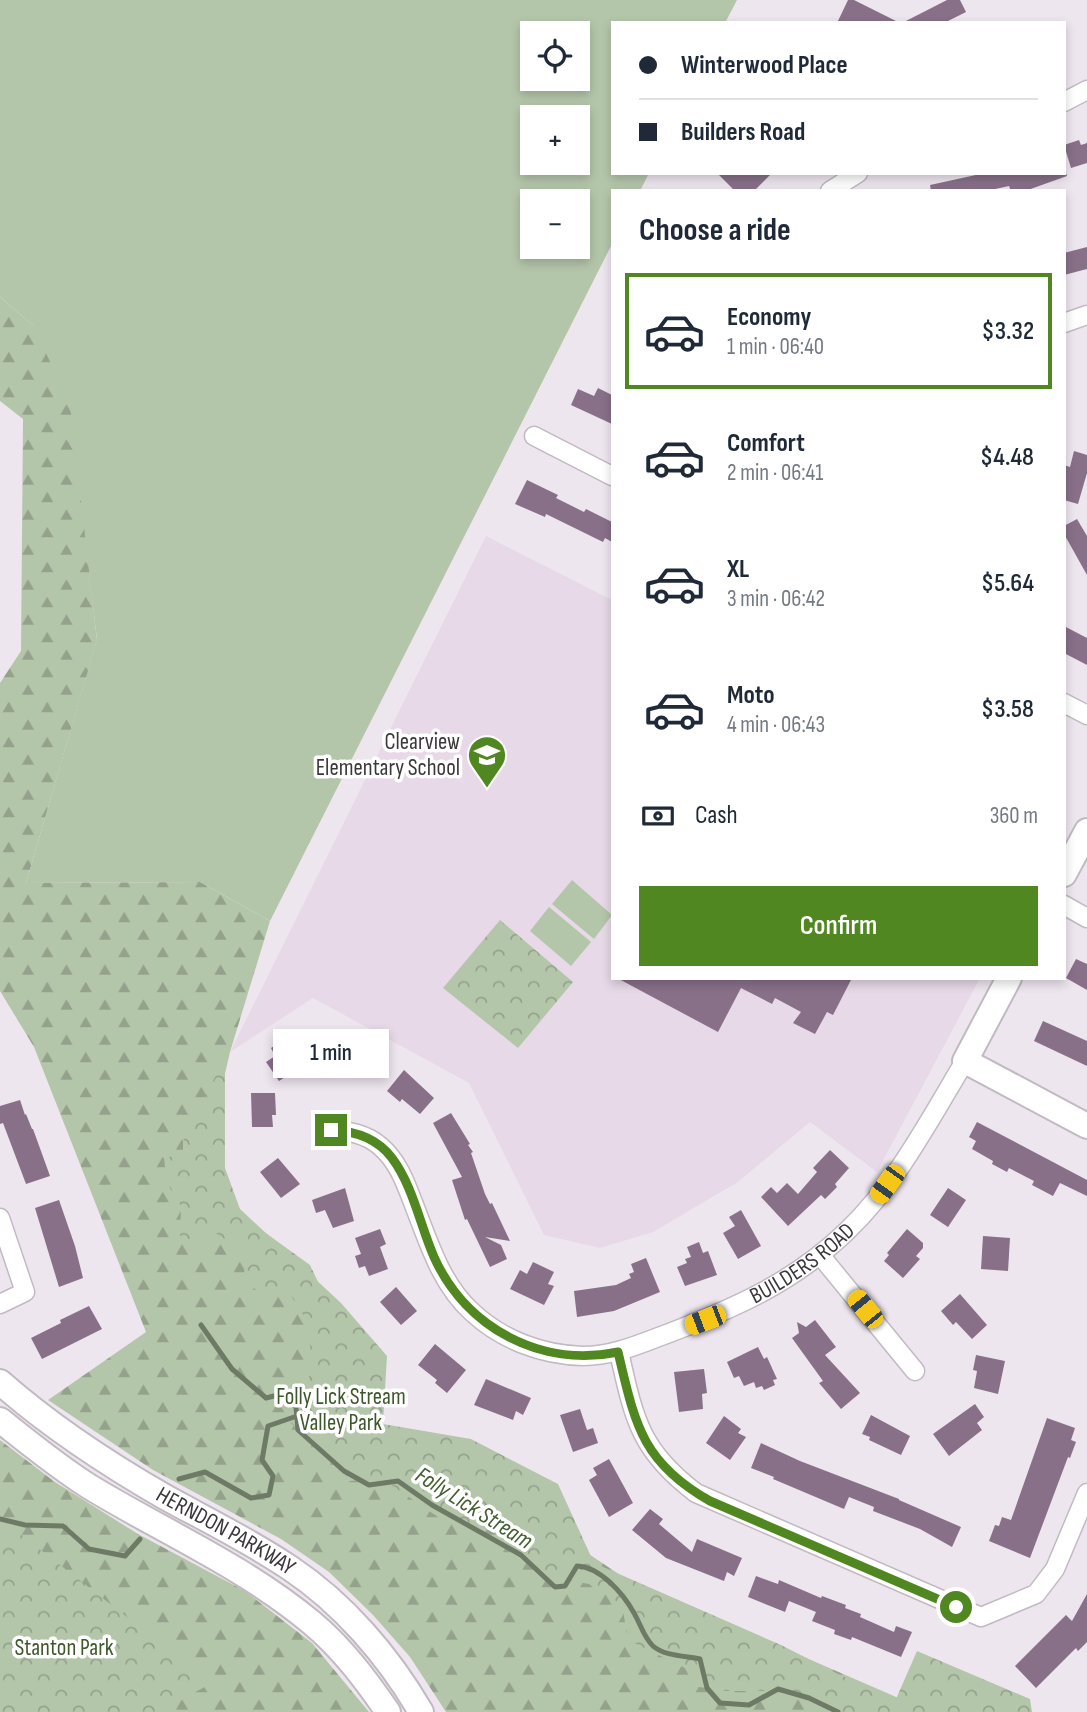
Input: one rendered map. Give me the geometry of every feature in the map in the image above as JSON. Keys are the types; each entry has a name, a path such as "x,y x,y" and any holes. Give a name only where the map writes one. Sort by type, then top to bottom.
{"main road":[{"path":"1066,870 1087,831"},
{"name":"BUILDERS ROAD","path":"965,1061 1008,980"},
{"path":"965,1061 1087,1126"},
{"name":"HERNDON PARKWAY","path":"0,1382 86,1449 243,1538 295,1572 338,1608 379,1651 421,1712"},
{"name":"HERNDON PARKWAY","path":"0,1419 88,1486 230,1566 276,1596 313,1624 337,1647 362,1675 388,1712"},
{"path":"276,1596 295,1572"}],"street":[{"path":"1066,101 1087,90"},
{"path":"833,189 855,175"},
{"path":"1066,322 1087,315"},
{"path":"534,436 611,475"},
{"path":"1066,704 1087,715"},
{"path":"1066,906 1087,918"},
{"name":"BUILDERS ROAD","path":"331,1130 364,1136 379,1145 392,1158 443,1275 459,1298 491,1327 514,1340 557,1354 583,1356 618,1352 726,1312 763,1293 820,1255 849,1230 876,1200 909,1153 965,1061"},
{"path":"0,1218 5,1251 25,1292 0,1304"},
{"path":"820,1255 915,1371"},
{"path":"618,1352 633,1415 644,1439 674,1476 696,1493 981,1617 1036,1594 1055,1569 1087,1493"}],"shaded area":[{"name":"Clearview Elementary School","path":"486,536 611,599 611,980 979,980 877,1172 810,1122 738,1182 653,1232 600,1248 544,1235 469,1083 313,998 230,1052"}],"green space":[{"path":"0,0 737,0 726,21 611,21 611,175 648,175 641,189 611,189 611,246 270,921 200,882 26,883 97,639 83,526 33,325 0,297"},
{"path":"0,297 33,325 70,405 97,640 26,883 200,882 270,921 230,1052 215,1117 220,1194 256,1226 310,1265 338,1324 376,1438 531,1515 629,1581 910,1703 904,1712 446,1712 410,1657 373,1615 329,1572 281,1539 153,1470 48,1400 146,1332 34,1047 0,991 0,683 21,651 23,419 0,401"},
{"path":"572,880 611,916 594,939 552,904"},
{"path":"549,907 591,942 571,966 530,931"},
{"path":"500,920 573,982 518,1048 443,988"},
{"name":"Folly Lick Stream Valley Park","path":"227,1053 225,1168 240,1209 341,1303 387,1356 383,1424 471,1439 558,1484 594,1563 781,1645 838,1674 896,1699 917,1651 1030,1699 1032,1712 841,1712 785,1691 726,1691 693,1686 691,1671 628,1640 622,1605 589,1584 541,1575 490,1529 438,1517 381,1478 350,1481 290,1422 309,1377 311,1327 286,1288 263,1296 245,1280 243,1251 211,1230 204,1245 180,1236 181,1206 167,1183 164,1158 183,1154 183,1141"},
{"path":"0,1440 55,1482 138,1534 245,1591 312,1643 369,1712 0,1712"},
{"name":"Stanton Park","path":"15,1530 212,1683 159,1712 0,1712 0,1533"}],"building":[{"path":"848,0 854,0 896,21 838,21"},
{"path":"947,0 960,0 966,12 948,21 906,21"},
{"path":"1079,140 1081,145 1087,143 1087,163 1071,168 1066,144"},
{"path":"1066,173 1067,176 1031,189 1010,189 1009,186 995,189 931,189 930,185 976,175"},
{"path":"719,175 770,175 756,189 733,189"},
{"path":"1087,247 1087,269 1066,274 1066,252"},
{"path":"598,388 611,394 611,424 571,405 578,389 594,396"},
{"path":"1074,451 1087,455 1087,473 1078,504 1066,501 1066,466 1070,467"},
{"path":"527,480 584,512 586,509 611,522 611,541 605,538 603,542 546,514 545,517 515,504"},
{"path":"1077,519 1087,536 1087,575 1066,538 1066,525"},
{"path":"1066,627 1087,638 1087,665 1066,654"},
{"path":"1076,959 1087,964 1087,990 1066,978"},
{"path":"621,980 851,980 833,1015 827,1012 815,1034 793,1023 801,1012 775,998 772,1004 741,988 718,1032"},
{"path":"1043,1021 1087,1041 1087,1066 1034,1041"},
{"path":"283,1040 289,1049 301,1041 316,1064 301,1073 299,1068 279,1081 266,1062 275,1056 271,1048"},
{"path":"337,1042 354,1049 357,1043 379,1056 372,1078 330,1061"},
{"path":"404,1070 434,1098 420,1114 387,1091"},
{"path":"251,1093 275,1093 276,1115 272,1115 273,1127 252,1127"},
{"path":"20,1100 50,1176 26,1184 3,1123 0,1124 0,1106"},
{"path":"451,1113 470,1144 468,1145 473,1152 471,1153 485,1194 510,1241 485,1237 501,1245 507,1259 490,1267 467,1219 465,1220 452,1180 462,1177 433,1123"},
{"path":"977,1122 1087,1180 1087,1196 1060,1183 1053,1196 1032,1185 1034,1181 1009,1168 1007,1172 992,1164 993,1161 972,1149 976,1141 969,1137"},
{"path":"830,1150 849,1168 835,1184 837,1187 825,1199 821,1195 788,1226 761,1197 771,1187 777,1193 787,1183 798,1194 817,1172 813,1168"},
{"path":"278,1158 300,1184 281,1198 260,1172"},
{"path":"345,1188 354,1221 333,1228 325,1210 316,1213 312,1200"},
{"path":"948,1188 966,1200 948,1227 930,1215"},
{"path":"59,1200 83,1278 59,1287 35,1208"},
{"path":"741,1210 761,1246 738,1259 723,1233 735,1226 729,1217"},
{"path":"380,1229 386,1244 380,1247 388,1269 369,1276 365,1266 359,1268 355,1256 361,1254 355,1238"},
{"path":"907,1229 923,1243 923,1248 916,1256 920,1259 903,1278 884,1261 889,1255 887,1253"},
{"path":"983,1236 1010,1238 1008,1271 981,1269"},
{"path":"699,1242 703,1253 708,1251 717,1275 685,1286 677,1267 687,1263 685,1259 691,1257 687,1247"},
{"path":"646,1258 660,1292 614,1311 577,1317 574,1291 616,1285 631,1278 629,1274 634,1272 631,1264"},
{"path":"533,1262 554,1272 548,1284 554,1286 544,1305 510,1289 520,1270 527,1274"},
{"path":"396,1287 417,1311 401,1325 380,1302"},
{"path":"960,1294 987,1325 972,1339 956,1322 953,1325 941,1311"},
{"path":"89,1306 102,1329 42,1359 31,1338"},
{"path":"815,1320 836,1347 825,1355 860,1393 841,1409 819,1383 823,1381 792,1338 799,1333 797,1322 806,1327"},
{"path":"435,1344 466,1370 447,1393 435,1383 437,1380 418,1365"},
{"path":"758,1347 764,1359 767,1357 777,1379 773,1380 775,1385 764,1390 762,1386 756,1388 754,1382 744,1386 739,1376 734,1378 727,1362"},
{"path":"976,1355 1005,1361 998,1394 974,1388"},
{"path":"704,1369 707,1393 702,1394 703,1409 679,1412 674,1372"},
{"path":"486,1379 531,1398 523,1415 516,1411 513,1420 474,1405"},
{"path":"975,1404 984,1417 977,1423 982,1430 949,1456 933,1434"},
{"path":"580,1409 587,1430 593,1428 598,1443 573,1452 560,1415"},
{"path":"871,1415 910,1436 901,1455 862,1434"},
{"path":"724,1416 741,1429 738,1433 746,1437 730,1460 706,1443"},
{"path":"1047,1418 1075,1428 1071,1440 1076,1442 1030,1558 989,1541 995,1525 999,1526 1002,1517 1011,1520"},
{"path":"761,1443 961,1527 952,1547 920,1529 873,1511 874,1507 849,1497 844,1509 751,1468"},
{"path":"609,1459 633,1503 609,1517 589,1480 597,1475 593,1468"},
{"path":"650,1509 663,1519 659,1524 692,1552 697,1539 742,1558 734,1576 727,1572 724,1581 666,1558 632,1530"},
{"path":"756,1576 778,1584 779,1580 821,1598 822,1596 846,1605 845,1608 861,1614 860,1617 894,1632 896,1626 912,1632 901,1657 852,1637 851,1640 834,1634 835,1630 812,1621 816,1612 789,1601 785,1612 748,1597"},
{"path":"1087,1594 1087,1642 1078,1651 1076,1648 1036,1688 1015,1666 1066,1615 1072,1621"}],"waterway":[{"name":"Folly Lick Stream","path":"201,1325 232,1369 266,1398 286,1393 295,1396 298,1430 344,1471 369,1485 398,1481 432,1505 521,1555 555,1587 565,1586 577,1566 594,1571 610,1582 624,1597 653,1646 669,1654 700,1659 707,1688 720,1703 749,1705 778,1689 809,1698 838,1712"},
{"path":"179,1479 205,1472 251,1498 269,1495 273,1476 262,1460 268,1426 297,1416"},
{"path":"0,1519 25,1525 63,1526 89,1549 125,1556 140,1539"}],"place":[{"name":"Clearview Elementary School","path":"487,789"}],"route":[{"path":"331,1130 364,1136 379,1145 392,1158 443,1275 471,1311 491,1327 532,1348 557,1354 583,1356 618,1352 633,1415 644,1439 674,1476 696,1493 956,1607"}]}
